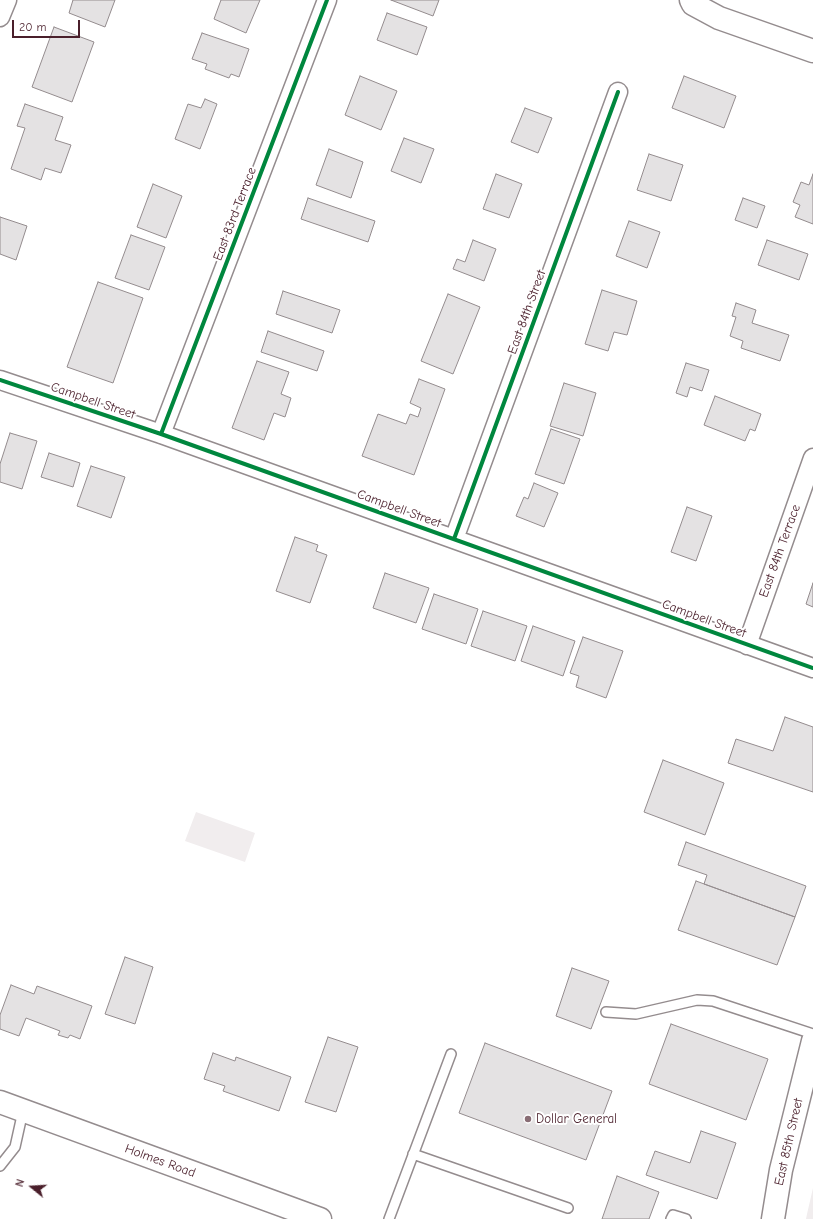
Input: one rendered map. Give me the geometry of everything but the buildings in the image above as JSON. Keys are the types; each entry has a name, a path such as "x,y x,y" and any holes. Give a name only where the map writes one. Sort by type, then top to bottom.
{"main road":[{"path":"691,0 693,4 719,18 813,52"},
{"name":"East 85th Street","path":"772,1219 781,1170 813,1041"},
{"name":"Holmes Road","path":"0,1102 320,1219"}],"street":[{"path":"0,17 6,0"},
{"name":"East 83rd Terrace","path":"161,434 327,0"},
{"name":"East 84th Street","path":"454,539 618,92"},
{"name":"Campbell Street","path":"0,380 161,434 813,668"},
{"name":"East 84th Terrace","path":"747,645 813,458"}],"lane":[{"path":"606,1012 636,1014 697,1000 713,1001 813,1034"},
{"path":"389,1219 451,1054"},
{"path":"0,1166 15,1147 23,1111"},
{"path":"413,1154 568,1208"},
{"path":"671,1219 673,1215 686,1219"}],"shaded area":[{"path":"196,812 255,833 245,862 185,841"},
{"path":"813,1188 813,1219 806,1219 807,1214"}],"cycle path":[{"path":"161,434 327,0"},
{"path":"454,539 618,92"},
{"path":"0,380 161,434 813,668"}],"place":[{"name":"Dollar General","path":"528,1119"}]}
